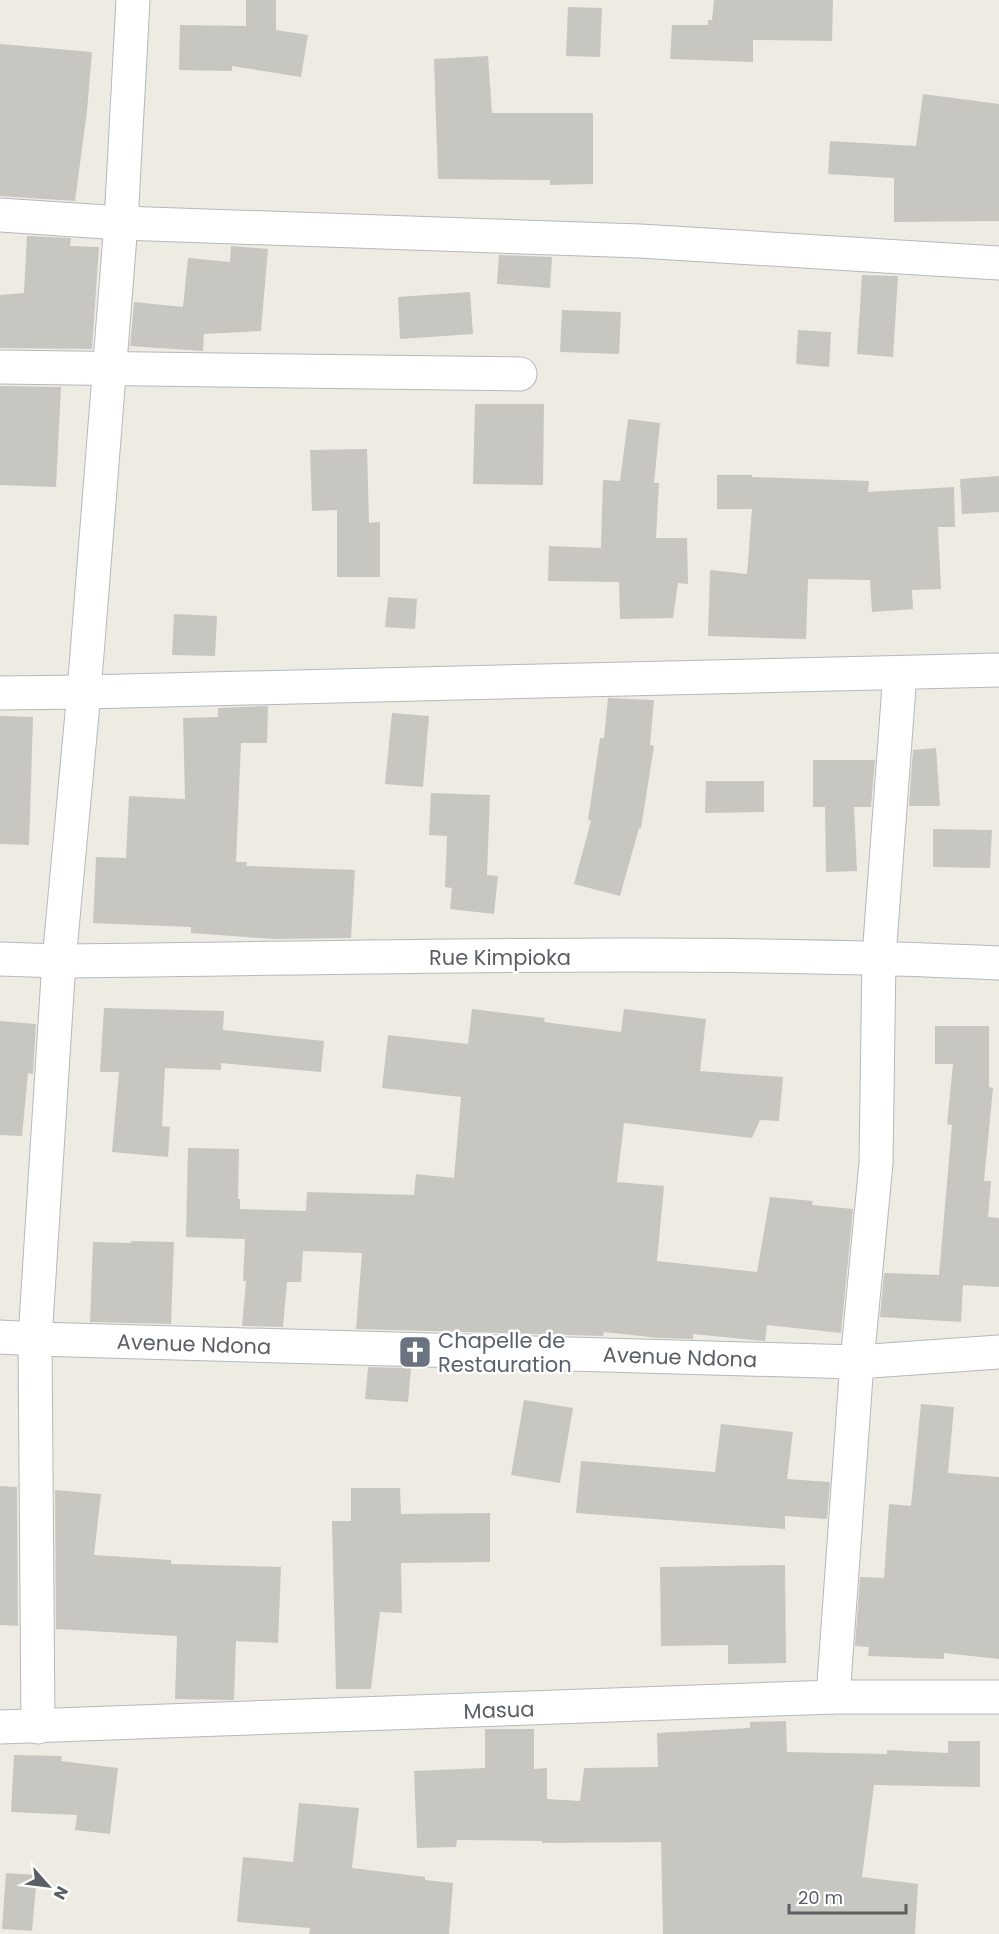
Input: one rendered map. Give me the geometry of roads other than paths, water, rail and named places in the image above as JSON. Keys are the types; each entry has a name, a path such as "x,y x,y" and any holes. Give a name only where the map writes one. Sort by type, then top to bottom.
{"street":[{"path":"38,1727 35,1340 59,960 84,692 121,223 133,0"},
{"path":"0,215 121,223 640,241 999,263"},
{"path":"0,367 520,374"},
{"path":"0,693 999,670"},
{"path":"833,1697 857,1362 876,1163 879,957 900,673"},
{"name":"Rue Kimpioka","path":"0,959 879,957 999,963"},
{"name":"Avenue Ndona","path":"0,1337 35,1340 857,1362 999,1352"},
{"name":"Masua","path":"0,1727 833,1697 999,1697"}],"place":[{"name":"Chapelle de Restauration","path":"415,1352"}]}
